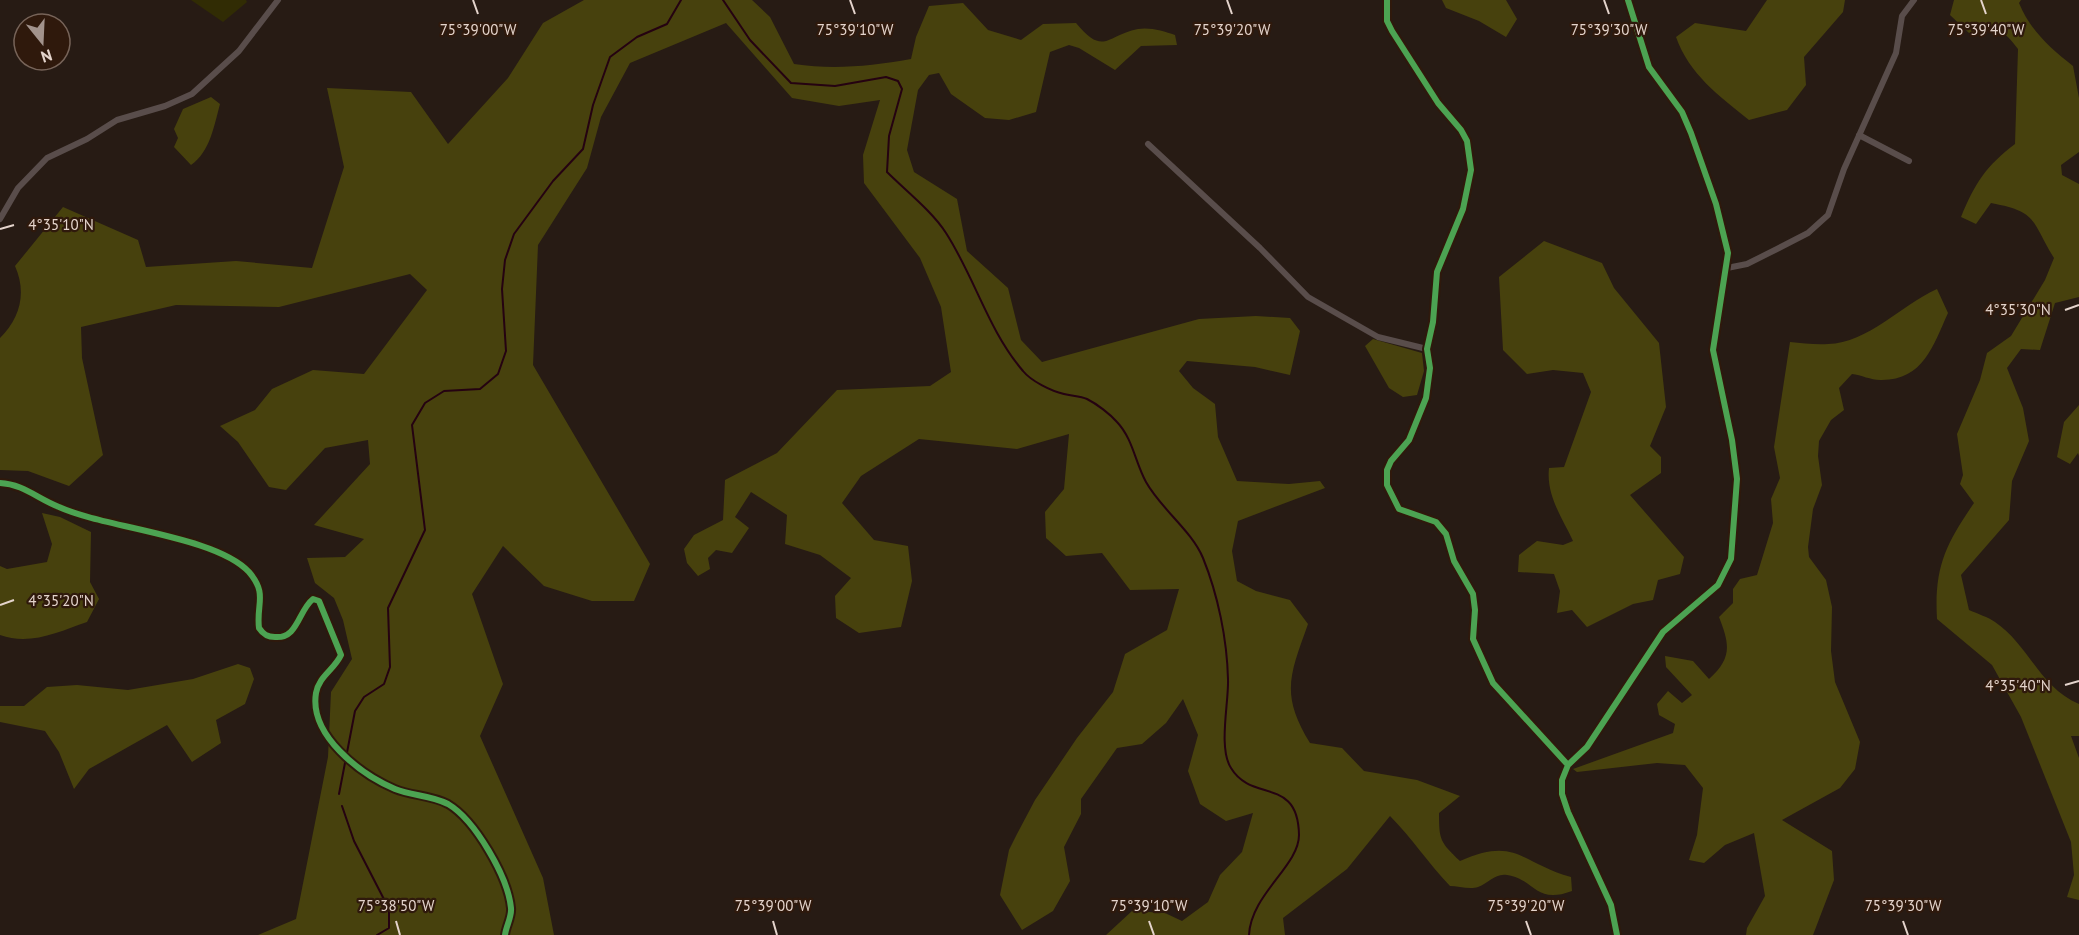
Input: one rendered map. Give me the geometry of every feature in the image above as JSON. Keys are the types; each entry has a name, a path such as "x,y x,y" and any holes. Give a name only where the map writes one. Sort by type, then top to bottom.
{"street":[{"path":"0,219 18,188 47,158 87,139 117,120 165,106 192,94 246,43 278,0"},
{"path":"1387,0 1387,21 1438,103 1461,130 1470,157 1471,170 1463,209 1437,272 1433,322 1427,349 1430,369 1426,399 1409,440 1391,460 1387,485 1399,509 1436,522 1446,534 1454,561 1473,594 1475,610 1473,639 1493,683 1568,765"},
{"path":"1617,935 1611,905 1568,813 1562,794 1562,780 1568,765 1587,747 1663,632 1677,618 1709,595 1727,572 1734,538 1737,479 1732,440 1713,350 1727,268 1724,234 1704,168 1682,112 1649,67 1628,0"},
{"path":"1727,268 1748,264 1808,233 1828,215 1859,135 1896,53 1902,16 1914,0"},
{"path":"1859,135 1910,161"},
{"path":"1148,144 1314,301 1378,337 1427,349"},
{"path":"0,483 32,491 59,508 204,547 236,561 257,582 261,591 259,628 262,633 271,637 282,638 290,633 307,604 313,599 319,601 341,655 320,680 315,706 320,724 336,749 357,765 394,789 424,795 448,804 475,829 493,858 509,900 511,915 505,935"}],"shaded area":[{"path":"191,0 246,0 247,2 223,22"},
{"path":"584,0 752,0 770,17 794,64 824,67 867,65 911,59 916,37 929,6 963,3 988,30 1021,40 1043,24 1076,23 1093,39 1100,41 1106,41 1138,29 1157,30 1175,35 1177,45 1141,46 1115,70 1079,48 1069,45 1050,52 1036,112 1009,120 985,118 951,94 939,73 929,75 918,90 907,150 914,172 957,199 967,251 1008,288 1021,340 1042,362 1199,319 1256,316 1290,318 1300,331 1290,375 1255,367 1187,361 1179,371 1193,388 1215,404 1218,437 1237,481 1289,484 1320,481 1325,488 1238,521 1232,551 1237,581 1256,591 1290,600 1308,624 1296,657 1291,684 1294,711 1301,726 1310,743 1342,748 1364,771 1417,780 1460,796 1439,813 1439,829 1442,840 1460,861 1479,854 1507,851 1571,877 1572,891 1550,895 1536,890 1516,877 1507,875 1495,877 1475,888 1450,886 1390,816 1347,869 1283,918 1285,935 1106,935 1132,911 1165,913 1182,921 1208,902 1220,875 1242,852 1253,813 1226,821 1200,804 1188,771 1198,735 1183,699 1166,723 1142,744 1117,748 1081,799 1081,814 1064,847 1070,881 1053,911 1022,930 1000,895 1009,850 1035,800 1077,738 1113,692 1125,654 1167,630 1179,589 1130,590 1102,553 1066,556 1046,538 1045,512 1064,489 1069,434 1017,449 919,439 861,476 842,503 874,540 908,546 912,581 901,627 859,633 836,618 835,596 851,578 820,555 785,544 787,515 751,492 735,517 749,528 732,553 716,550 708,558 710,569 698,576 687,563 684,549 694,535 723,520 725,480 777,453 837,390 930,386 951,372 941,307 920,258 864,183 863,155 880,100 839,106 792,98 726,23 630,63 601,117 587,168 538,245 533,365 650,564 634,601 592,601 544,586 503,546 472,594 503,684 480,736 543,878 554,935 258,935 296,919 328,757 331,692 352,659 343,620 334,598 315,583 307,558 345,557 364,539 314,525 370,464 368,440 325,448 286,490 269,487 238,442 220,426 255,410 272,389 313,370 364,374 427,290 410,274 279,307 176,305 81,327 82,358 103,455 69,486 28,471 0,470 0,338 17,314 20,305 21,286 15,266 63,207 138,240 146,267 236,261 312,268 344,167 327,88 411,92 448,144 508,78 543,23"},
{"path":"1442,0 1506,0 1517,19 1506,37 1479,21 1446,8"},
{"path":"1767,0 1845,0 1843,12 1804,57 1806,85 1787,110 1749,120 1716,93 1697,73 1676,37 1695,23 1746,31"},
{"path":"1954,0 2021,0 2019,3 2035,30 2073,66 2079,98 2079,152 2061,165 2062,175 2079,184 2079,297 2055,303 2040,350 2021,349 2007,368 2023,408 2029,441 2012,481 2009,520 1961,575 1969,610 1992,620 2007,631 2044,677 2065,697 2079,704 2079,736 2071,736 2079,758 2079,900 2067,897 2074,875 2071,842 2021,717 1992,665 1937,619 1938,585 1944,557 1956,531 1974,503 1960,484 1963,475 1957,434 1980,380 1987,353 2011,336 2045,280 2054,258 2032,220 2018,210 1991,203 1976,224 1961,217 1982,176 2015,144 2018,49 2007,36 1997,30 1969,33 1950,15"},
{"path":"211,97 220,104 213,130 203,153 191,165 174,147 178,138 174,129 183,109"},
{"path":"1544,241 1602,263 1614,288 1659,343 1666,407 1650,446 1661,457 1661,473 1630,495 1684,557 1680,574 1658,580 1653,600 1633,604 1587,627 1572,610 1557,613 1560,591 1554,574 1518,572 1519,555 1537,541 1563,545 1573,541 1552,497 1549,468 1564,467 1591,392 1583,373 1553,370 1527,374 1503,350 1499,277"},
{"path":"1937,289 1948,313 1925,359 1907,375 1895,379 1877,380 1852,374 1839,388 1844,410 1831,420 1819,441 1818,456 1822,485 1813,509 1808,547 1809,557 1826,580 1832,607 1831,651 1835,682 1860,742 1855,769 1840,788 1782,820 1832,851 1834,880 1813,935 1746,935 1747,928 1765,896 1754,833 1725,845 1704,863 1689,860 1697,835 1703,788 1685,765 1657,763 1577,772 1573,769 1673,733 1675,724 1659,715 1657,704 1668,691 1682,703 1692,695 1666,667 1665,656 1693,661 1709,679 1722,664 1727,651 1727,643 1719,617 1733,603 1733,589 1740,579 1757,575 1773,523 1771,499 1780,478 1774,447 1790,342 1828,344 1857,337"},
{"path":"1373,339 1422,353 1424,371 1417,395 1403,397 1389,388 1365,346"},
{"path":"2079,405 2079,456 2078,453 2070,464 2057,457 2064,422"},
{"path":"42,513 60,517 91,532 90,582 99,599 87,622 33,638 11,638 0,635 0,566 7,569 47,562 52,544"},
{"path":"238,664 250,668 254,679 245,704 216,720 221,743 192,762 167,725 89,769 74,789 59,752 45,731 0,722 0,706 24,706 47,687 77,685 128,690 193,679"}],"waterway":[{"path":"339,794 355,711 364,697 384,684 390,667 388,608 425,530 412,425 425,403 444,391 480,389 498,374 506,351 502,289 505,260 514,234 553,181 583,149 593,105 610,57 637,37 667,24 681,0"},
{"path":"723,0 750,40 791,83 835,86 886,77 898,81 902,89 889,136 887,172 926,209 946,233 1000,338 1023,371 1047,388 1087,399 1114,419 1127,436 1152,492 1198,548 1213,587 1226,648 1228,689 1225,749 1227,759 1240,779 1283,797 1291,805 1297,817 1299,835 1297,847 1258,906 1249,935"},
{"path":"342,806 354,841 389,909 389,928 377,935"}],"cycle path":[{"path":"1387,0 1387,21 1438,103 1461,130 1467,141 1471,170 1463,209 1437,272 1433,322 1427,349 1430,368 1426,398 1409,440 1391,461 1387,470 1387,485 1399,509 1436,522 1446,534 1454,561 1473,594 1475,610 1473,639 1493,683 1568,765"},
{"path":"1617,935 1611,905 1568,812 1562,794 1562,780 1568,765 1587,747 1663,632 1718,585 1731,559 1737,479 1732,440 1713,350 1728,253 1716,204 1691,133 1682,112 1649,67 1628,0"},
{"path":"0,483 16,486 51,504 79,514 187,541 233,560 249,572 255,580 260,593 259,628 267,636 289,634 308,604 313,599 319,601 341,655 323,677 316,693 316,709 320,724 340,751 367,774 395,789 448,804 469,823 497,866 509,895 511,911 505,935"}]}
